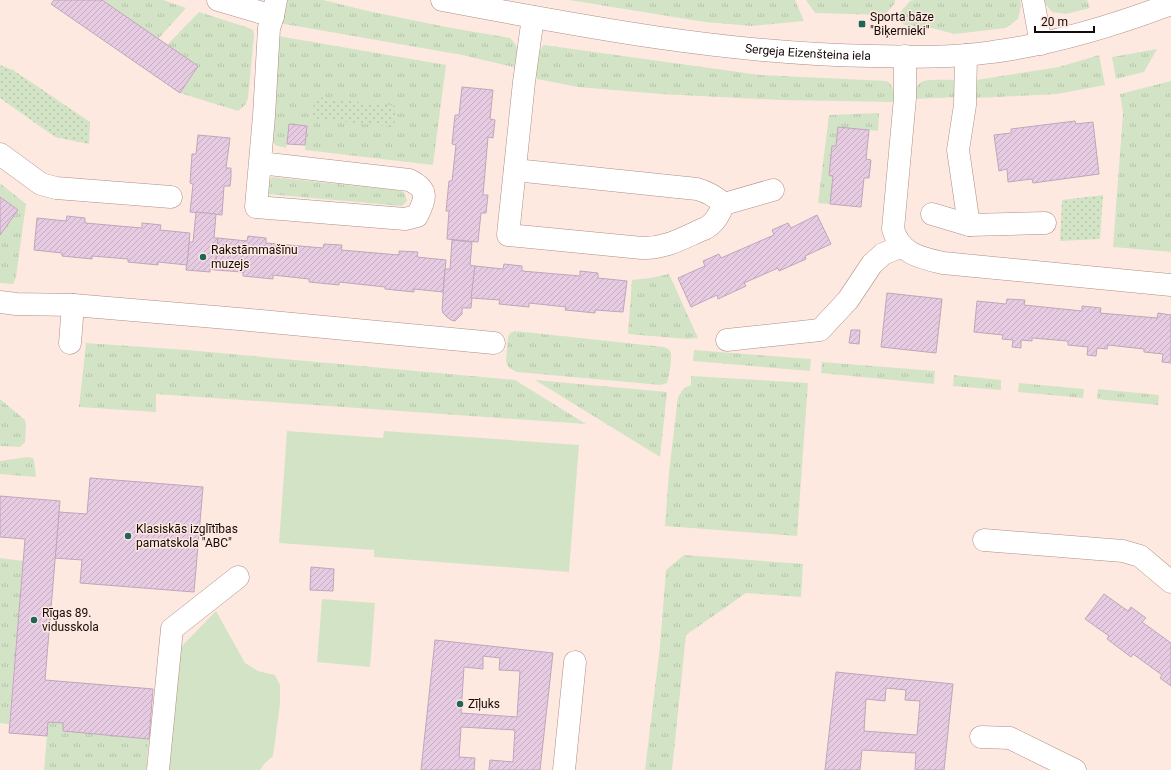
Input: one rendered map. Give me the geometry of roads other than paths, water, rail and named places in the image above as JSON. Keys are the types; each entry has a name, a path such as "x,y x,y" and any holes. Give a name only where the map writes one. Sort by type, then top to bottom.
{"street":[{"path":"218,0 274,8 270,28 256,207 406,219 417,216 424,203 423,191 417,183 410,180 260,163"},
{"name":"Sergeja Eizenšteina iela","path":"442,0 629,34 769,51 831,56 966,55 993,52 1041,44 1099,29 1171,4"},
{"path":"1033,0 1041,44"},
{"path":"533,17 524,82 508,235 651,248 662,247 712,224 717,218 724,204 773,190"},
{"path":"966,55 965,105 958,150 969,225"},
{"path":"905,56 905,98 893,230 896,238 902,246 921,258 943,263 1171,285"},
{"path":"0,154 41,184 56,188 171,197"},
{"path":"515,170 697,189 712,194 724,204"},
{"path":"932,214 969,225 1045,223"},
{"path":"727,340 820,330 848,300 872,264 883,254 902,246"},
{"path":"0,302 11,304 74,306 239,319 494,342"},
{"path":"70,342 74,306"},
{"path":"984,540 1123,551 1140,556 1171,582"},
{"path":"158,770 172,629 238,577"},
{"path":"564,770 575,662"},
{"path":"981,737 1010,738 1075,770"}],"place":[{"name":"Sporta bāze \"Biķernieki\"","path":"862,24"},
{"name":"Rakstāmmašīnu muzejs","path":"203,257"},
{"name":"Klasiskās izglītības pamatskola \"ABC\"","path":"128,536"},
{"name":"Rīgas 89. vidusskola","path":"34,620"},
{"name":"Zīļuks","path":"460,704"}]}
